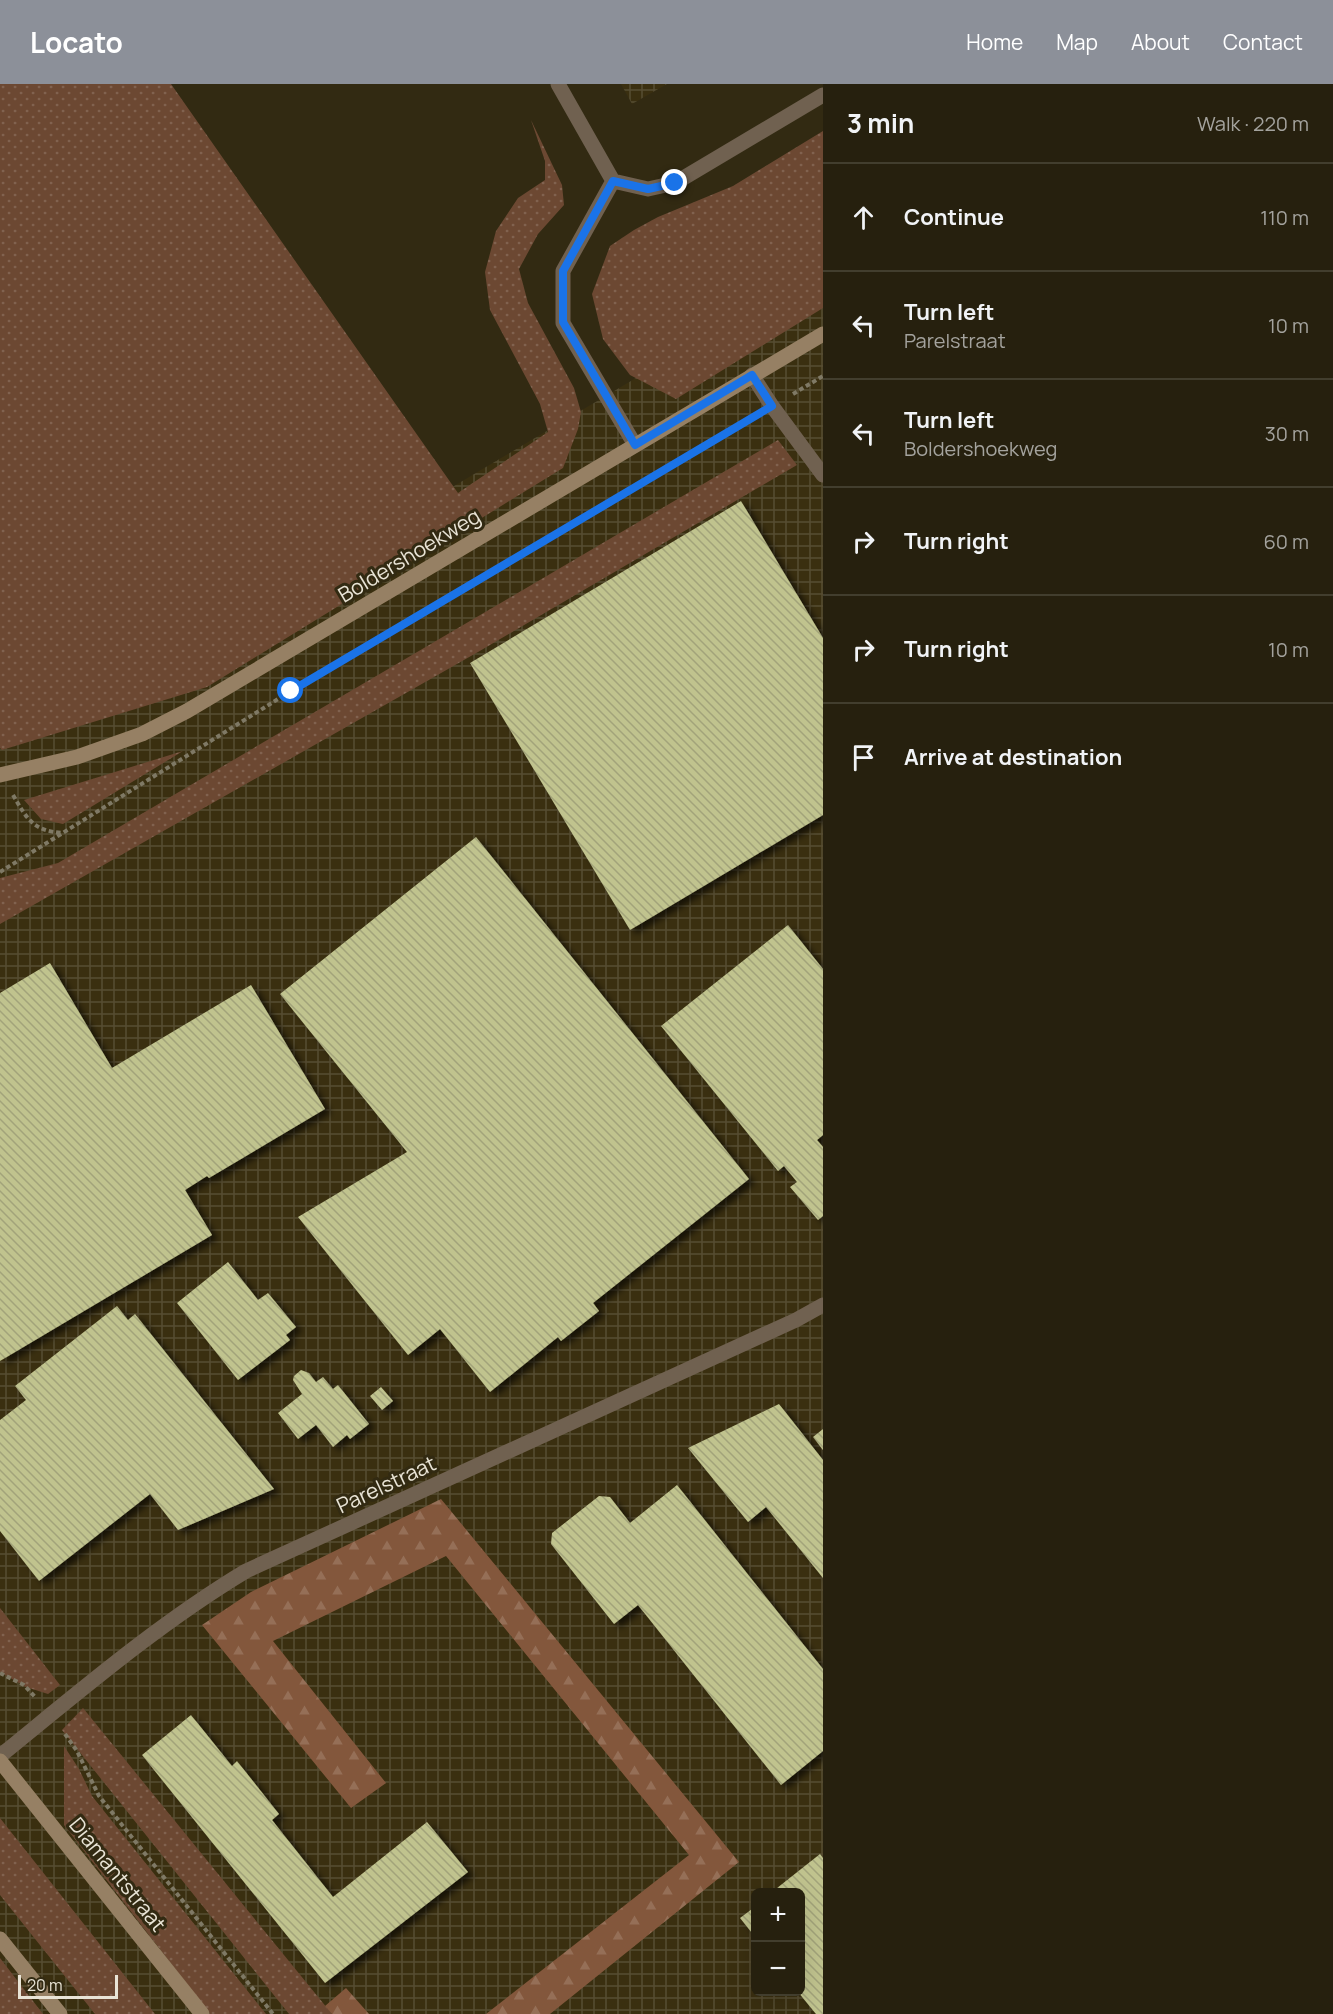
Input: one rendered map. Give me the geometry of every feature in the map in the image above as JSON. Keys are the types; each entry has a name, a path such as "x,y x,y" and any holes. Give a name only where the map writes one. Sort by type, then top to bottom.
{"street":[{"path":"558,84 613,181 648,189 675,183 823,95"},
{"path":"613,181 563,271 563,322 635,445"},
{"name":"Boldershoekweg","path":"0,775 77,757 142,734 187,711 823,334"},
{"path":"752,375 823,475"},
{"name":"Parelstraat","path":"0,1756 156,1631 200,1599 246,1571 796,1320 823,1305"},
{"name":"Diamantstraat","path":"0,1761 202,2014"},
{"path":"0,1939 60,2014"}],"path":[{"path":"0,872 301,685 823,376"},
{"path":"11,793 27,819 35,826 49,832 64,833"},
{"path":"0,1673 24,1685 51,1715 77,1751 99,1796 273,2014"}],"shaded area":[{"path":"0,84 171,84 458,493 548,432 540,404 490,310 485,272 496,231 518,198 545,180 545,161 531,120 562,185 564,205 538,234 519,269 528,303 574,388 581,412 578,429 563,468 207,687 2,750 0,748"},
{"path":"621,84 667,84 632,104"},
{"path":"823,131 823,308 676,399 630,375 603,339 592,294 610,246 658,217 733,186"},
{"path":"823,267 823,2014 0,2014 0,706 166,657"},
{"path":"778,440 797,465 478,652 0,924 0,878 58,863"},
{"path":"183,751 63,824 41,819 24,800"},
{"path":"0,1608 60,1685 48,1694 26,1687 0,1672"},
{"path":"83,1708 332,2014 289,2014 62,1730"},
{"path":"64,1746 79,1769 92,1796 266,2014 210,2014 64,1825"},
{"path":"0,1818 155,2014 95,2014 0,1895"},
{"path":"0,1958 43,2014 0,2014"}],"green space":[{"path":"441,1499 739,1862 550,2014 486,2014 689,1855 446,1556 273,1641 386,1783 351,1808 202,1625 251,1592"},
{"path":"346,1988 369,2014 332,2014 325,2006"}],"building":[{"path":"741,501 823,638 823,815 630,930 470,663"},
{"path":"476,837 749,1179 593,1303 599,1311 561,1341 558,1337 490,1392 440,1329 408,1355 298,1217 407,1152 280,994"},
{"path":"788,925 823,969 823,1135 817,1140 823,1147 823,1216 818,1220 790,1187 797,1182 784,1166 778,1171 661,1026"},
{"path":"50,963 112,1068 251,985 325,1109 185,1190 212,1235 0,1361 0,993"},
{"path":"228,1262 258,1300 268,1293 296,1327 286,1335 290,1340 238,1380 177,1303"},
{"path":"117,1306 128,1320 135,1314 274,1489 178,1530 150,1494 39,1581 0,1531 0,1420 26,1400 15,1386"},
{"path":"301,1370 309,1373 316,1382 323,1377 333,1389 338,1385 369,1424 350,1439 347,1435 333,1447 316,1425 298,1439 278,1413 302,1394 293,1380"},
{"path":"381,1387 393,1401 382,1410 370,1396"},
{"path":"779,1404 823,1460 823,1578 766,1507 748,1522 688,1448"},
{"path":"823,1429 823,1450 813,1437"},
{"path":"677,1485 823,1669 823,1751 781,1785 638,1605 614,1624 551,1544 552,1533 599,1496 610,1497 630,1523"},
{"path":"191,1715 232,1766 237,1761 279,1814 272,1820 333,1897 427,1822 468,1872 325,1983 142,1755"},
{"path":"820,1854 823,1858 823,2014 816,2014 801,1996 805,1996 805,1888 777,1888"},
{"path":"751,1910 751,1932 740,1918"}],"route":[{"path":"291,691 772,406 752,375 635,445 563,322 563,271 613,181 648,189 675,183"}]}
